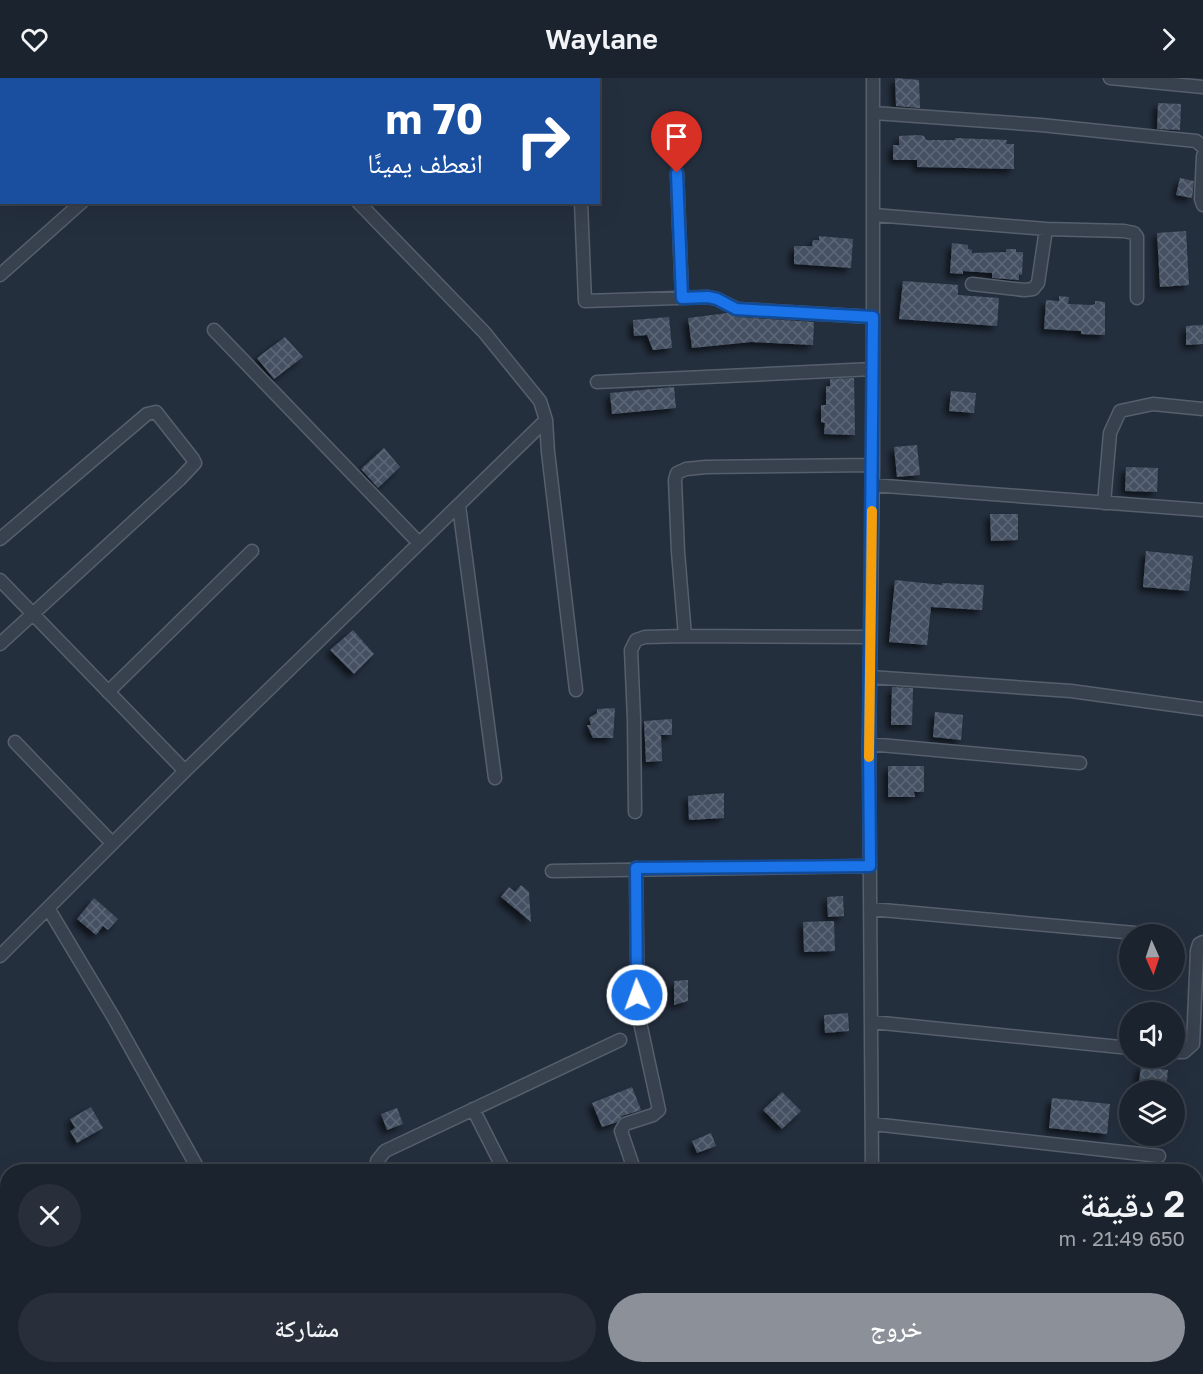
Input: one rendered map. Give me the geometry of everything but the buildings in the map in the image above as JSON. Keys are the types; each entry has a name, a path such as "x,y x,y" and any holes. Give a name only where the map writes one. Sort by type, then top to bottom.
{"street":[{"path":"872,1164 869,744 873,465 873,78"},
{"path":"1110,78 1173,81 1202,86"},
{"path":"874,113 1041,124 1196,141 1203,147"},
{"path":"1203,156 1201,200 1203,205"},
{"path":"677,173 682,298"},
{"path":"0,275 80,204"},
{"path":"360,204 484,332 540,401 546,420 576,690"},
{"path":"581,204 585,301 708,297 736,309 873,317"},
{"path":"874,214 1046,229 1134,233 1137,237 1137,298"},
{"path":"972,284 1033,289 1038,283 1046,229"},
{"path":"214,330 420,543"},
{"path":"597,382 873,369"},
{"path":"1104,503 1110,433 1120,411 1153,404 1203,410"},
{"path":"0,539 152,412 156,412 195,463 34,615 0,644"},
{"path":"2,949 48,908 185,771 546,420"},
{"path":"685,636 678,552 675,480 677,473 686,469 706,467 873,465"},
{"path":"872,485 1203,510"},
{"path":"459,506 495,777"},
{"path":"108,692 252,551"},
{"path":"0,580 185,771"},
{"path":"634,812 631,650 636,640 645,637 685,636 870,637"},
{"path":"870,677 1071,691 1203,709"},
{"path":"15,742 112,843"},
{"path":"869,744 1080,763"},
{"path":"552,871 870,866"},
{"path":"632,1164 621,1131 625,1124 653,1115 658,1110 638,1013 636,868"},
{"path":"48,908 114,1018 196,1164"},
{"path":"871,909 1119,932"},
{"path":"1185,1051 1192,1044 1197,951 1199,944 1203,942"},
{"path":"872,1022 1119,1047"},
{"path":"378,1164 377,1161 385,1151 620,1040"},
{"path":"473,1109 501,1164"},
{"path":"873,1124 1159,1156"}],"slow traffic":[{"path":"869,757 872,511"}],"route":[{"path":"637,995 636,868 870,866 873,317 736,309 708,297 682,298 677,173"}]}
